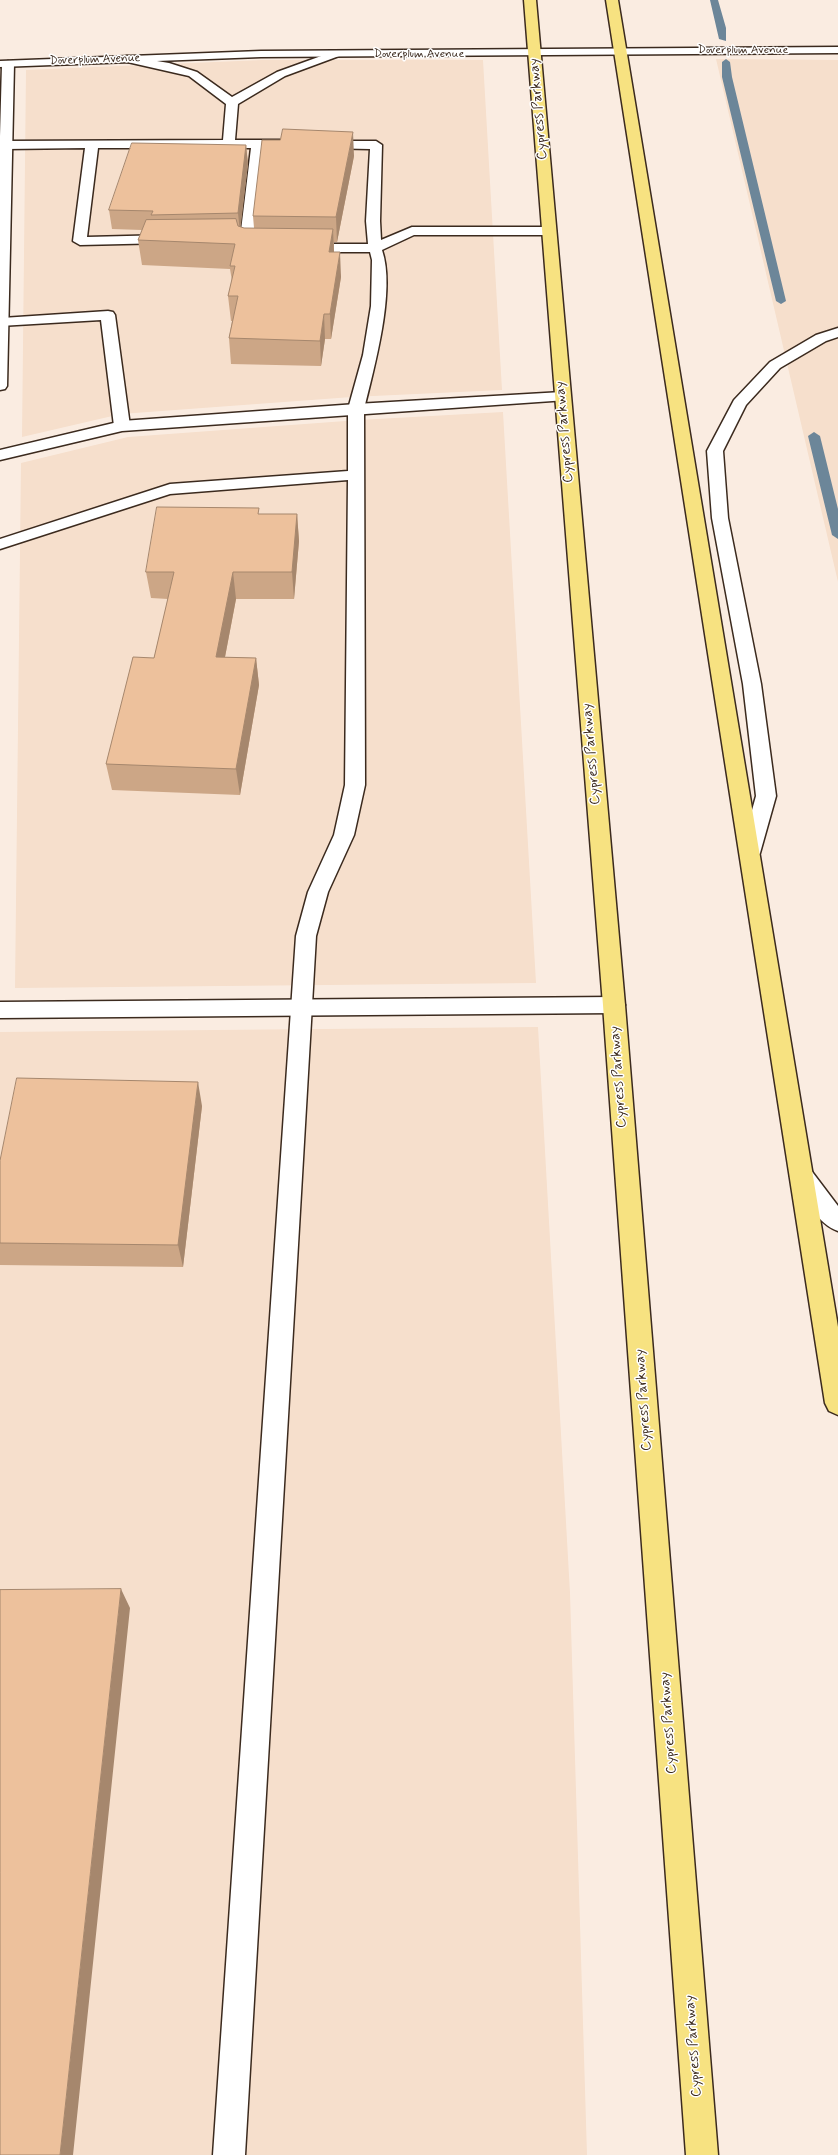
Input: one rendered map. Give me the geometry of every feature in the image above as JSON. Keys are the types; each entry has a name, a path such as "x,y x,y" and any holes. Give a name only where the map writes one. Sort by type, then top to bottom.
{"main road":[{"name":"Cypress Parkway","path":"530,0 562,398 614,1005 702,2155"},
{"path":"612,0 838,1403"}],"street":[{"name":"Doverplum Avenue","path":"4,64 261,54 838,50"},
{"path":"229,144 232,103 255,86 286,71 335,54"},
{"path":"127,59 169,67 193,74 232,103"},
{"path":"0,386 2,322 4,64"},
{"path":"4,139 92,144 376,145 373,221 375,248 379,260 378,306 370,355 356,408 355,785 351,809 344,835 311,912 306,936 300,1007 229,2155"},
{"path":"92,144 80,240 184,239"},
{"path":"258,144 246,247 269,248"},
{"path":"292,248 375,248 412,230 549,231"},
{"path":"232,238 247,238"},
{"path":"2,322 108,314 122,426"},
{"path":"750,853 766,796 752,684 720,518 715,451 739,403 775,365 821,338 838,332"},
{"path":"0,455 122,426 356,408 562,398"},
{"path":"0,544 170,489 357,475"},
{"path":"0,1010 614,1005"},
{"path":"802,1176 831,1215 838,1221"}],"shaded area":[{"path":"716,59 838,60 838,582"},
{"path":"262,60 483,60 502,390 352,397 121,414 22,437 26,70"},
{"path":"503,412 536,983 15,988 21,463 128,437 359,420"},
{"path":"538,1027 570,1593 587,2155 0,2155 0,1032"}],"building":[{"path":"283,129 353,132 336,217 253,216 262,140 280,140"},
{"path":"132,143 246,145 238,213 151,215 153,211 109,210"},
{"path":"236,219 238,226 244,228 333,229 329,252 340,252 330,314 324,314 320,341 229,338 238,296 228,296 235,266 230,266 235,244 138,240 146,220"},
{"path":"157,507 259,508 258,514 297,514 292,572 233,572 216,657 256,658 236,769 106,764 133,657 154,658 174,572 146,572"},
{"path":"17,1078 198,1082 178,1245 0,1243 0,1161"},
{"path":"121,1589 60,2155 0,2155 0,1590"}],"waterway":[{"path":"714,0 722,28 723,39"},
{"path":"726,62 727,77 781,301"},
{"path":"814,436 838,535"}]}
